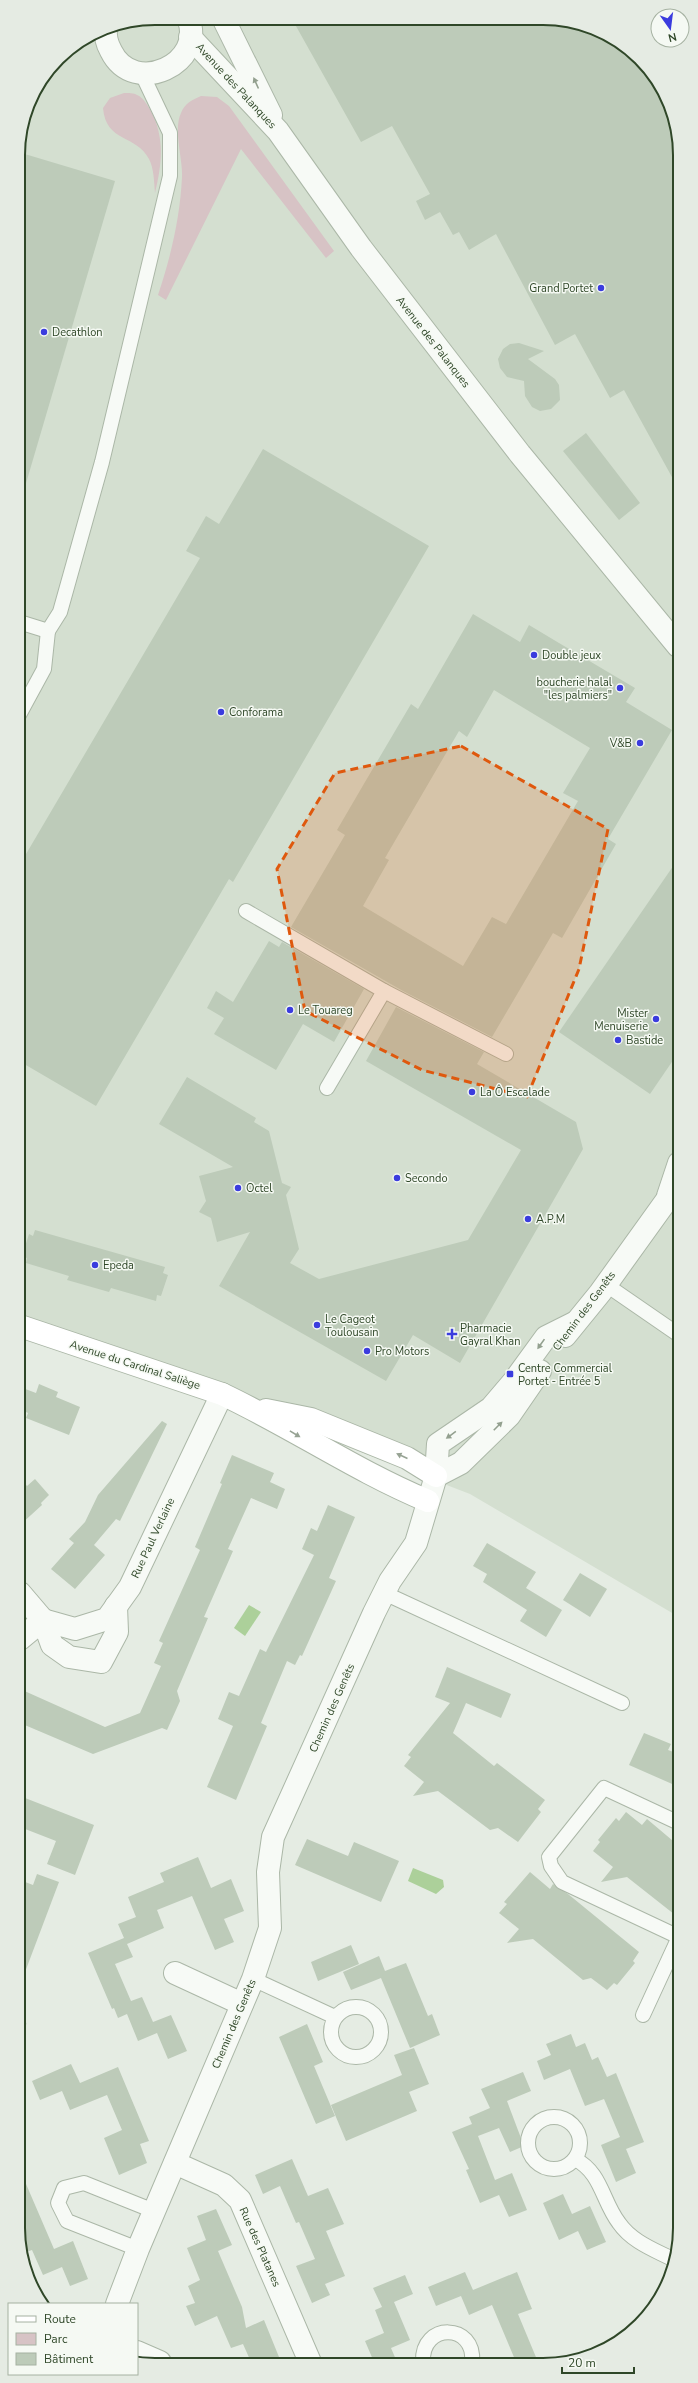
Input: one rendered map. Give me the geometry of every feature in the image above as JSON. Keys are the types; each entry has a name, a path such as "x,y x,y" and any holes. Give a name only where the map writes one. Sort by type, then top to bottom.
{"main road":[{"name":"Avenue du Cardinal Saliège","path":"25,1328 222,1394 249,1407"},
{"path":"249,1407 311,1419 407,1458 436,1476"},
{"path":"249,1407 302,1438 428,1501"}],"street":[{"path":"227,25 278,131"},
{"path":"106,34 107,44 113,56 131,71 142,74 156,73 168,69 183,55 189,28"},
{"name":"Avenue des Palanques","path":"189,28 278,131 361,248 520,454 673,640"},
{"name":"Chemin des Genêts","path":"117,2303 138,2249 253,1979 270,1928 268,1872 273,1837 384,1593 416,1543 436,1476 461,1463 509,1416 574,1323 605,1284 673,1190"},
{"name":"Rue Paul Verlaine","path":"43,1620 75,1629 107,1619 130,1587 222,1394"},
{"path":"25,1599 43,1620 52,1645 69,1657 101,1662 116,1632 116,1606"},
{"path":"25,1635 43,1620"},
{"path":"175,1973 242,2004"},
{"name":"Rue des Platanes","path":"175,2163 224,2185 240,2200 308,2358"},
{"path":"138,2352 150,2358"}],"lane":[{"path":"25,704 44,669 48,631 60,612 102,462 170,176 170,133 142,74"},
{"path":"25,624 48,631"},
{"path":"246,911 384,991 506,1054"},
{"path":"327,1088 384,991"},
{"path":"605,1284 673,1331"},
{"path":"384,1593 622,1703"},
{"path":"673,1820 604,1788 549,1857 551,1866 562,1882 673,1934"},
{"path":"643,2015 673,1950"},
{"path":"253,1979 335,2017"},
{"path":"575,2160 586,2165 595,2174 618,2223 631,2237 670,2258"},
{"path":"138,2249 67,2220 58,2203 64,2188 84,2183 154,2211"},
{"path":"424,2358 423,2354 428,2343 437,2334 444,2332 460,2335 466,2340 473,2354 472,2358"}],"highlighted area":[{"path":"461,746 608,829 579,969 527,1097 422,1070 305,1011 277,869 335,773"}],"shaded area":[{"path":"155,25 543,25 569,27 608,42 635,63 660,97 671,129 673,155 673,1613 470,1494 25,1323 25,146 27,129 35,105 42,90 57,69 69,57 97,38 129,27"},
{"path":"249,1605 261,1612 245,1636 234,1628"},
{"path":"413,1868 443,1880 444,1887 436,1894 408,1881"}],"green space":[{"path":"124,93 131,93 139,96 145,102 150,109 159,131 161,161 155,193 153,171 149,159 137,145 115,133 105,119 103,108 110,98"},
{"path":"201,96 217,97 229,106 334,251 326,258 241,149 166,300 158,295 171,251 181,192 182,170 178,136 179,120 181,113 187,104"}],"building":[{"name":"Grand Portet","path":"295,25 543,25 569,27 608,42 635,63 660,97 671,129 672,138 673,479 624,390 610,398 575,334 555,345 496,234 469,250 459,232 453,235 440,212 425,220 416,201 430,194 392,126 361,142"},
{"name":"Decathlon","path":"25,154 115,181 25,487"},
{"path":"519,343 544,351 528,359 555,379 559,385 560,400 551,409 540,411 532,407 525,396 524,381 507,377 500,368 498,359 503,349 510,344"},
{"path":"586,433 640,503 619,520 563,451"},
{"name":"Conforama","path":"263,449 429,546 233,882 229,879 96,1106 25,1065 25,856 200,558 186,551 206,516 219,524"},
{"path":"473,614 520,642 529,625 635,688 626,702 672,730 608,839 616,844 562,938 553,933 492,1037 403,991 291,927 345,835 337,830 411,704 418,709","holes":["494,690 590,748 563,793 578,801 506,924 492,917 463,966 363,906 389,860 385,858 459,731 467,737"]},
{"path":"673,866 673,1060 650,1094 559,1032"},
{"name":"Le Touareg","path":"269,941 279,947 282,942 364,989 334,1042 303,1024 276,1070 214,1034 224,1018 207,1008 216,991 233,1002"},
{"path":"396,1007 484,1052 477,1064 576,1122 583,1149 460,1363 413,1335 386,1381 219,1286 250,1232 217,1242 211,1218 199,1212 206,1201 199,1176 233,1167 159,1124 187,1077 256,1118 254,1122 269,1131 282,1183 291,1187 286,1195 299,1249 290,1263 319,1279 468,1240 521,1150 366,1061"},
{"name":"Epeda","path":"35,1230 165,1267 163,1273 168,1275 161,1296 157,1295 156,1301 111,1288 109,1292 67,1280 69,1276 26,1263 27,1258 25,1257 25,1247 29,1234 33,1236"},
{"path":"39,1384 58,1392 56,1397 80,1407 69,1435 26,1418 28,1413 25,1412 25,1389 36,1393"},
{"path":"162,1421 167,1424 120,1521 116,1519 94,1545 105,1555 75,1589 51,1569 74,1543 69,1539 85,1522 98,1495"},
{"path":"232,1455 274,1473 270,1482 285,1489 277,1509 251,1498 228,1549 233,1551 204,1617 208,1618 177,1691 180,1701 167,1730 162,1728 93,1754 25,1725 25,1691 105,1727 140,1713 161,1666 154,1663 163,1643 159,1641 200,1550 195,1547 222,1484 220,1483"},
{"path":"35,1479 49,1495 41,1503 42,1505 25,1520 25,1484 27,1486"},
{"path":"328,1505 355,1517 329,1578 336,1581 302,1656 300,1655 295,1665 287,1661 261,1723 267,1726 236,1800 207,1787 233,1726 218,1719 229,1692 239,1696 260,1649 266,1652 314,1555 302,1549 311,1528 317,1531"},
{"path":"487,1543 536,1572 526,1588 562,1610 546,1637 520,1621 527,1610 483,1582 487,1574 473,1566"},
{"path":"580,1573 607,1589 590,1617 563,1600"},
{"path":"447,1667 511,1694 501,1718 466,1703 453,1733 494,1766 497,1763 545,1800 538,1809 541,1812 518,1842 498,1828 490,1830 438,1791 413,1796 424,1782 404,1766 411,1757 408,1755 450,1703 435,1697"},
{"path":"644,1733 671,1744 668,1750 673,1752 673,1784 629,1765"},
{"path":"25,1798 94,1825 75,1875 47,1864 56,1841 25,1829"},
{"path":"626,1812 642,1825 647,1819 673,1841 673,1913 627,1877 601,1882 613,1867 593,1851 600,1842 598,1840 616,1818 619,1821"},
{"path":"307,1839 348,1856 354,1842 399,1861 381,1902 295,1865"},
{"path":"198,1857 211,1888 231,1879 244,1911 224,1919 234,1942 215,1950 192,1896 157,1910 164,1928 127,1944 133,1957 115,1964 131,2001 142,1997 153,2022 171,2015 187,2051 168,2059 157,2033 138,2041 127,2014 118,2018 114,2008 112,2009 88,1953 124,1938 118,1924 136,1917 128,1897 164,1882 160,1873"},
{"path":"530,1872 550,1889 553,1884 568,1894 639,1952 633,1961 635,1963 617,1985 614,1983 607,1990 591,1978 583,1980 533,1939 507,1943 519,1929 499,1913 507,1904 504,1902"},
{"path":"37,1874 59,1882 25,1972 25,1882 33,1885"},
{"path":"351,1945 359,1964 318,1981 311,1962"},
{"path":"379,1956 385,1971 406,1963 428,2016 432,2014 440,2035 410,2048 381,1978 351,1990 343,1972"},
{"path":"307,2024 323,2062 314,2066 335,2116 316,2124 279,2037"},
{"path":"571,2034 576,2047 585,2043 592,2060 598,2057 607,2077 616,2073 644,2142 626,2149 636,2173 616,2182 601,2145 620,2137 604,2099 585,2106 570,2069 544,2080 537,2061 551,2055 546,2044"},
{"path":"414,2048 429,2084 409,2092 417,2111 346,2141 331,2105 402,2075 394,2055"},
{"path":"71,2064 80,2083 118,2067 149,2141 140,2144 147,2163 119,2175 104,2138 122,2130 107,2095 70,2110 62,2091 40,2100 32,2081"},
{"path":"523,2072 531,2091 507,2101 524,2146 510,2152 499,2128 478,2136 495,2180 512,2173 527,2210 509,2217 499,2195 480,2203 466,2170 469,2169 452,2132 472,2124 469,2117 490,2108 481,2089"},
{"path":"292,2159 308,2196 328,2188 344,2224 326,2231 345,2276 325,2284 330,2295 312,2303 296,2266 315,2259 299,2222 296,2223 280,2186 263,2194 255,2175"},
{"path":"25,2182 54,2249 73,2241 88,2279 70,2286 62,2267 43,2275 32,2250 27,2252 25,2237"},
{"path":"563,2194 572,2214 590,2206 606,2242 587,2250 578,2231 559,2240 543,2203"},
{"path":"216,2209 232,2245 218,2251 242,2307 246,2328 264,2320 279,2357 249,2358 243,2344 231,2348 217,2316 195,2326 186,2306 195,2303 188,2286 200,2280 187,2248 206,2240 197,2216"},
{"path":"465,2272 473,2290 517,2272 532,2309 518,2314 536,2358 514,2358 492,2305 469,2315 461,2296 436,2306 428,2287"},
{"path":"405,2275 413,2294 394,2302 410,2340 391,2348 395,2358 372,2358 365,2341 384,2333 375,2310 382,2307 373,2288"}],"place":[{"name":"Grand Portet","path":"601,288"},
{"name":"Decathlon","path":"44,332"},
{"name":"Double jeux","path":"534,655"},
{"name":"boucherie halal \"les palmiers\"","path":"620,688"},
{"name":"Conforama","path":"221,712"},
{"name":"V&B","path":"640,743"},
{"name":"Le Touareg","path":"290,1010"},
{"name":"Mister Menuiserie","path":"656,1019"},
{"name":"Bastide","path":"618,1040"},
{"name":"La Ô Escalade","path":"472,1092"},
{"name":"Secondo","path":"397,1178"},
{"name":"Octel","path":"238,1188"},
{"name":"A.P.M","path":"528,1219"},
{"name":"Epeda","path":"95,1265"},
{"name":"Le Cageot Toulousain","path":"317,1325"},
{"name":"Pharmacie Gayral Khan","path":"452,1334"},
{"name":"Pro Motors","path":"367,1351"},
{"name":"Centre Commercial Portet - Entrée 5","path":"510,1374"}]}
